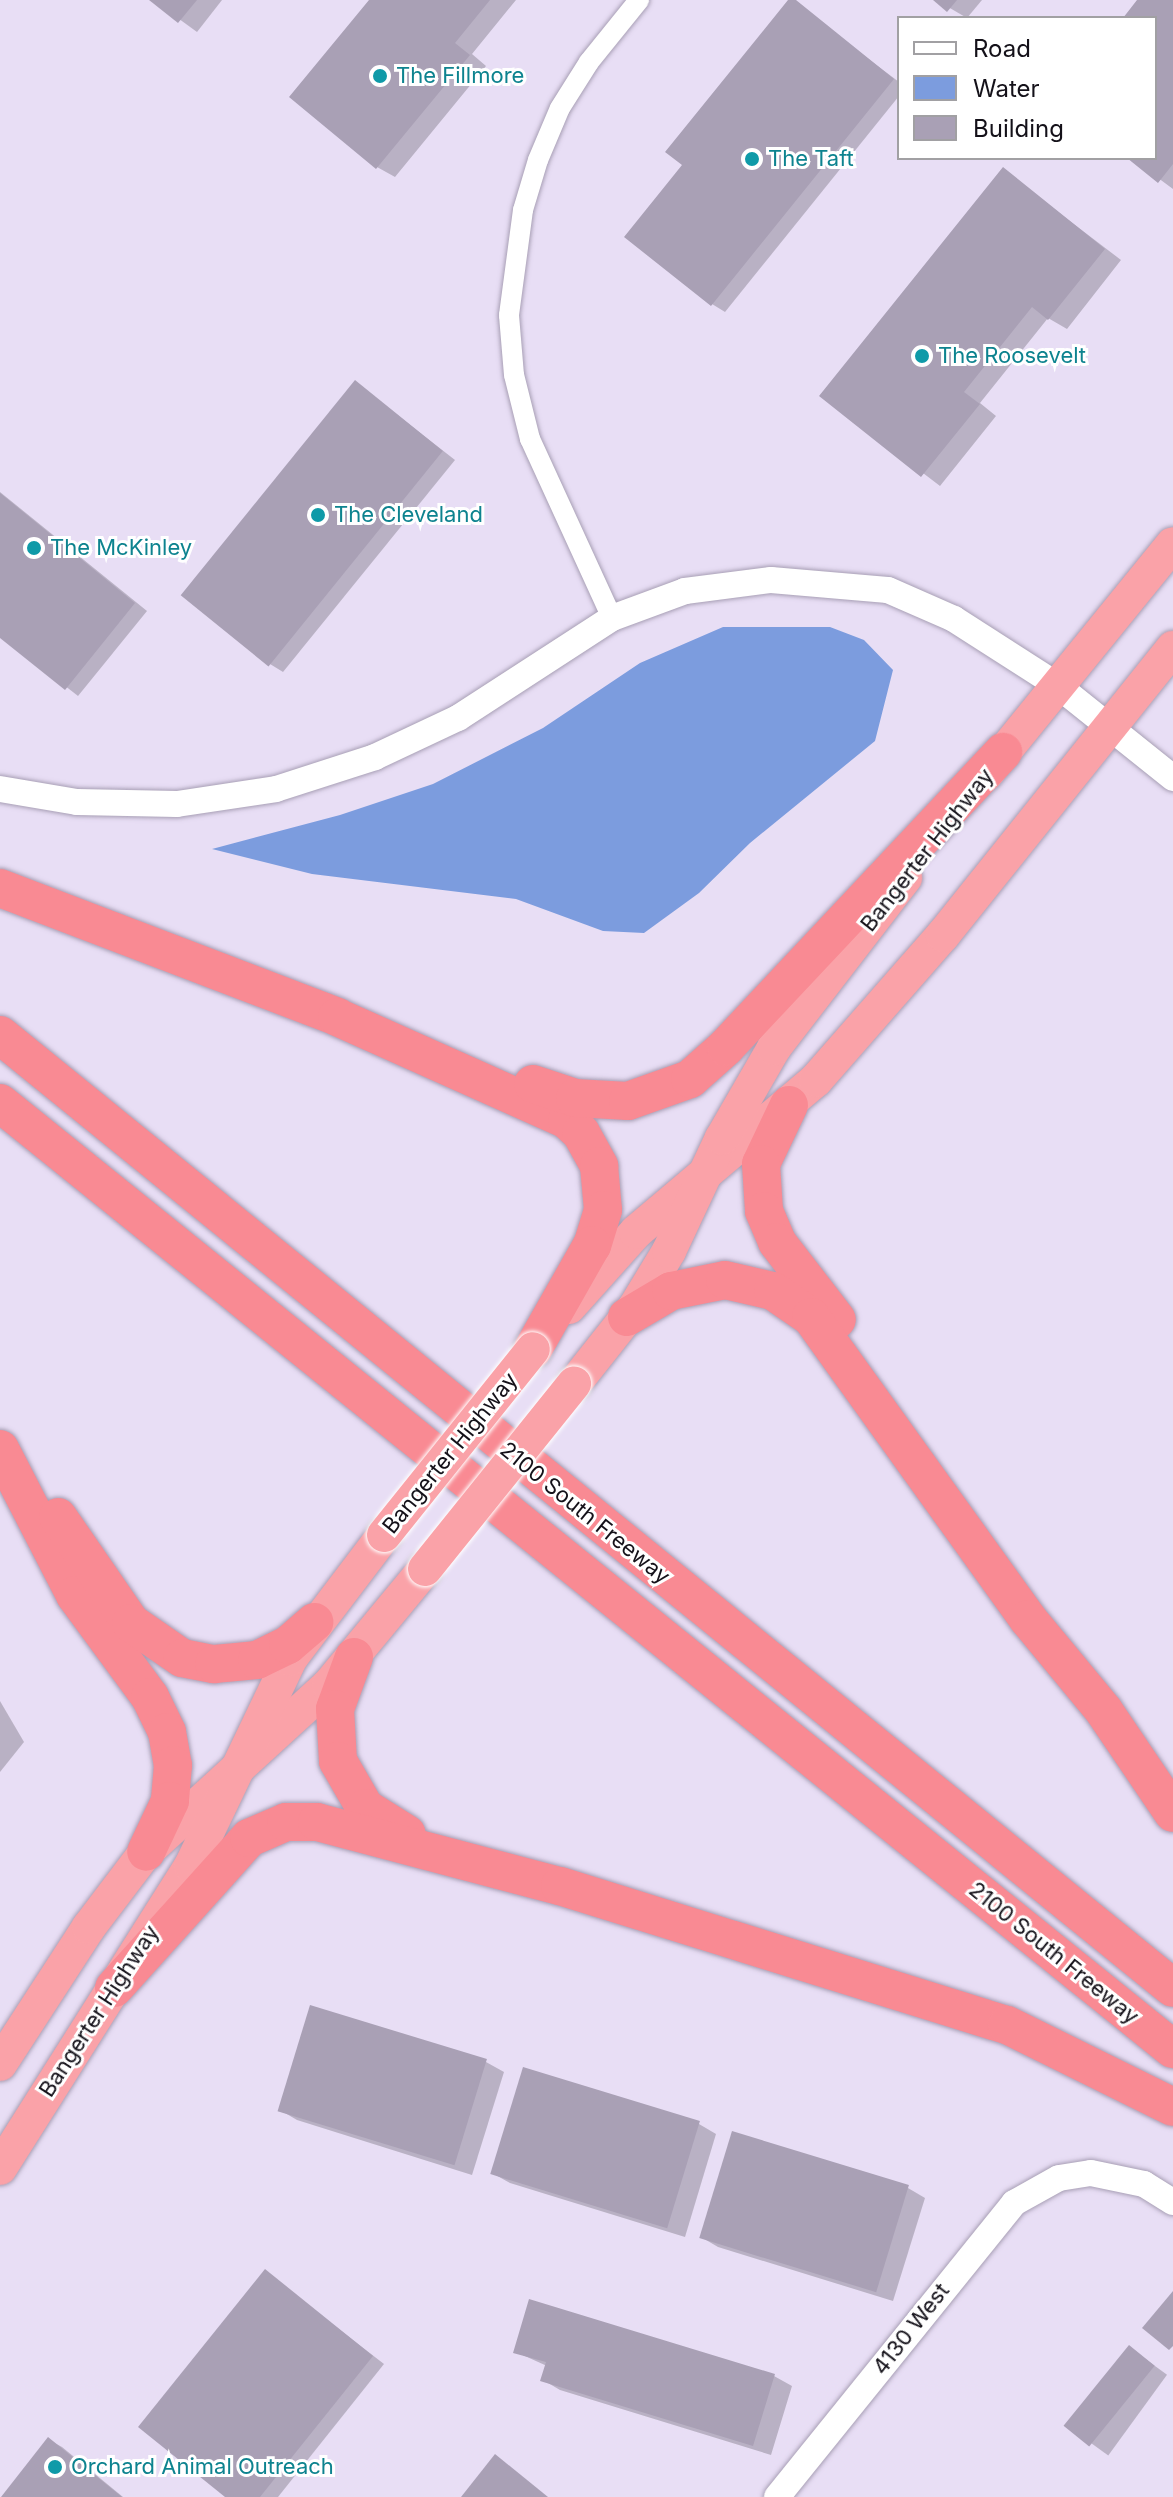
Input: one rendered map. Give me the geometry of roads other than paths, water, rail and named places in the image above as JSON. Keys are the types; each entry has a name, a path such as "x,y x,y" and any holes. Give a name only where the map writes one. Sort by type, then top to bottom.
{"highway":[{"name":"Bangerter Highway","path":"0,2064 89,1927 146,1852 237,1766 307,1706 354,1657 627,1317 669,1251 753,1080 789,1028 1003,752 1173,544"},
{"name":"Bangerter Highway","path":"0,2168 191,1866 267,1698 314,1622 533,1349 636,1232 789,1105 904,980 1173,648"},
{"path":"337,1017 386,1024 575,1098 628,1101 673,1089 726,1047 1003,752"},
{"path":"0,888 337,1017 540,1104 574,1126 591,1149 603,1186 599,1227 533,1349"},
{"name":"2100 South Freeway","path":"0,1035 1173,1988"},
{"name":"2100 South Freeway","path":"0,1103 1173,2049"},
{"path":"789,1105 761,1164 761,1195 769,1226 834,1315 1028,1619"},
{"path":"627,1317 671,1291 718,1280 764,1287 799,1307 831,1339 1028,1619 1104,1711 1173,1813"},
{"path":"0,1432 123,1613 160,1647 203,1663 247,1662 281,1649 314,1622"},
{"path":"0,1449 75,1595 150,1697 167,1732 173,1765 170,1801 146,1852"},
{"path":"354,1657 337,1699 333,1732 342,1772 365,1808 397,1830 560,1886 1007,2025 1173,2107"},
{"path":"114,1988 237,1848 286,1822 337,1826 560,1886"}],"street":[{"path":"612,618 530,439 514,375 509,315 523,210 538,160 560,108 589,62 639,0"},
{"path":"0,789 77,802 177,804 276,789 375,757 458,718 612,618 685,591 771,580 888,590 954,619 1057,685 1173,778"},
{"name":"4130 West","path":"777,2497 995,2222 1014,2203 1059,2178 1118,2176 1144,2184 1173,2202"}],"water":[{"path":"723,627 830,627 864,640 893,670 875,741 750,843 699,893 644,933 603,931 516,899 312,874 212,849 340,815 433,784 543,728 640,663"}],"place":[{"name":"The Fillmore","path":"380,76"},
{"name":"The Taft","path":"752,159"},
{"name":"The Roosevelt","path":"922,356"},
{"name":"The Cleveland","path":"318,515"},
{"name":"The McKinley","path":"34,548"},
{"name":"Orchard Animal Outreach","path":"55,2467"}]}
